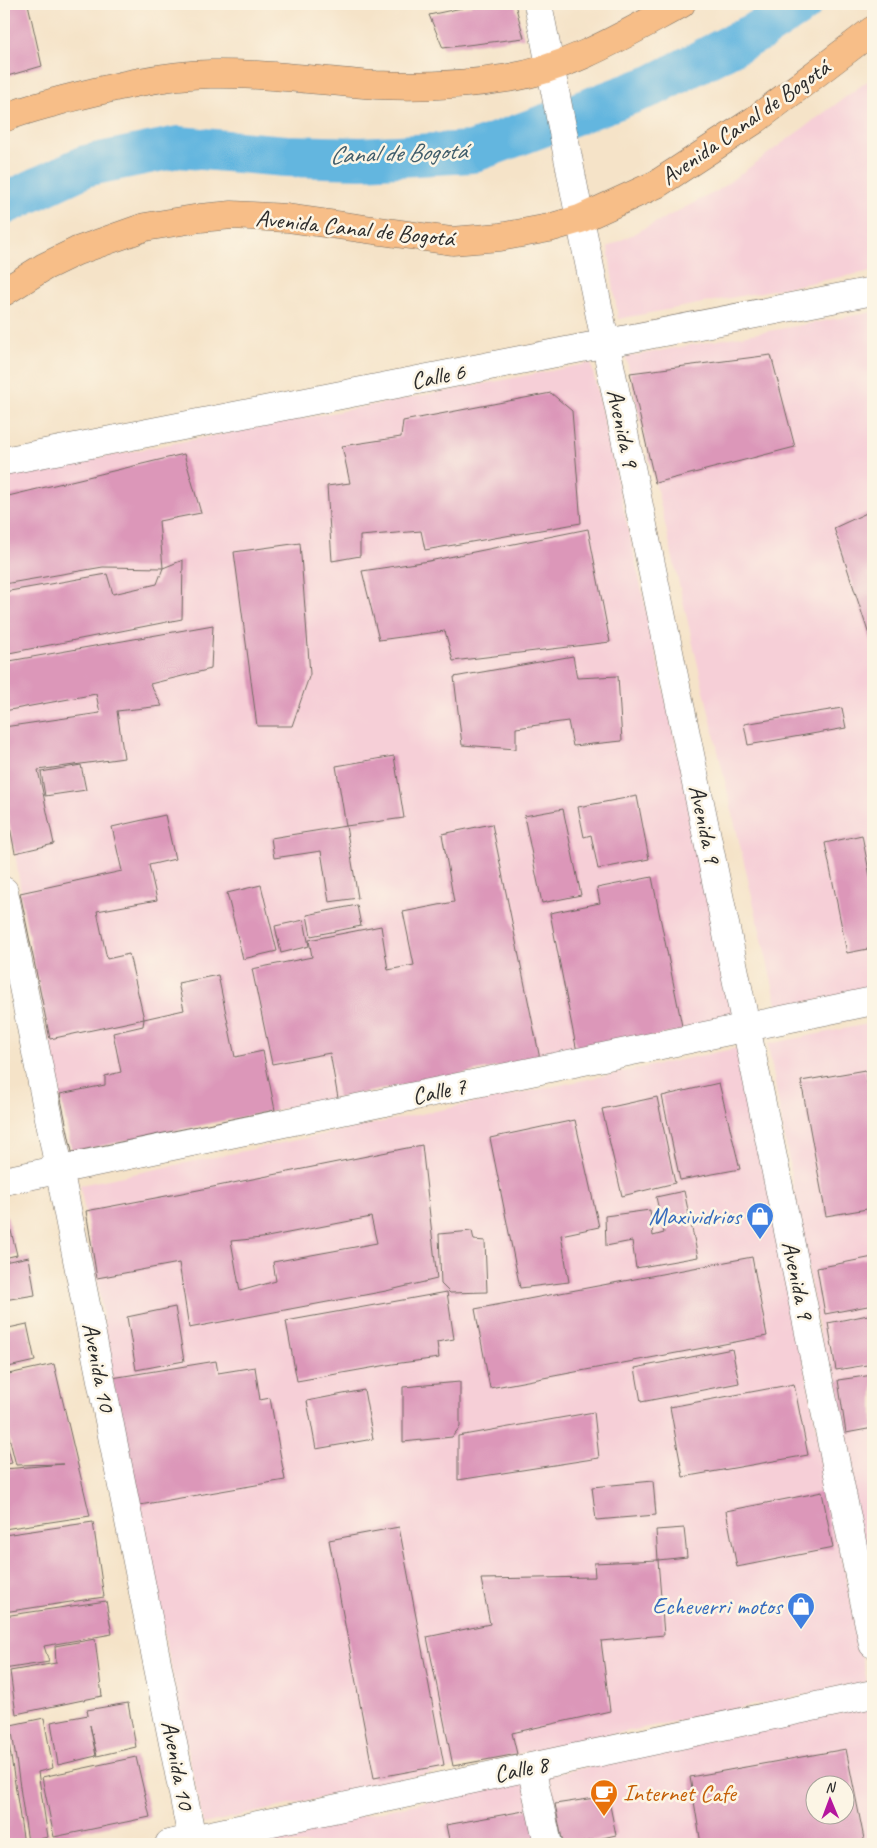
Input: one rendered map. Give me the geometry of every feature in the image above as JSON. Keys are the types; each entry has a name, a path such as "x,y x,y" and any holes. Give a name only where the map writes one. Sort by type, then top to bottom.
{"main road":[{"path":"4,118 19,111 105,89 160,78 210,74 257,75 378,85 420,86 466,84 510,78 550,68 623,35 682,4"},
{"name":"Avenida Canal de Bogotá","path":"4,292 44,267 78,251 146,227 200,218 232,215 287,218 452,241 500,237 549,228 580,219 657,184 755,120 873,30"}],"street":[{"name":"Avenida 9","path":"538,4 605,344 873,1644"},
{"name":"Calle 6","path":"4,461 873,291"},
{"name":"Avenida 10","path":"4,891 60,1171 185,1843"},
{"name":"Calle 7","path":"4,1181 60,1171 873,1001"},
{"name":"Calle 8","path":"185,1843 873,1694"},
{"path":"531,1767 548,1844"}],"shaded area":[{"path":"873,77 873,271 618,319 608,247 717,191"},
{"path":"873,312 873,989 778,1008 626,357"},
{"path":"591,363 738,1020 275,1110 72,1152 26,925 15,853 4,803 4,476"},
{"path":"873,1023 873,1637 768,1044"},
{"path":"742,1047 867,1682 517,1754 203,1824 112,1378 97,1278 80,1185"},
{"path":"873,1705 873,1844 230,1844"}],"building":[{"path":"4,4 28,4 42,66 4,77"},
{"path":"471,4 515,4 524,38 443,48 429,15 471,6"},
{"path":"771,355 795,447 655,483 630,373"},
{"path":"551,393 572,411 581,523 425,550 421,531 360,536 360,556 332,561 327,486 350,483 342,446 401,437 403,421"},
{"path":"184,454 201,513 159,521 163,568 103,567 4,584 4,497"},
{"path":"873,510 873,647 834,528"},
{"path":"588,529 610,642 453,661 445,631 379,640 362,571 429,561"},
{"path":"300,543 310,674 292,726 257,726 234,552"},
{"path":"183,560 182,619 4,654 4,592 107,574 113,594 157,584 163,568"},
{"path":"213,625 211,669 150,684 162,706 117,711 124,758 38,770 54,844 15,853 4,796 4,727 100,713 96,694 4,711 4,662"},
{"path":"573,656 577,678 618,676 622,741 573,746 568,721 516,728 516,749 462,745 454,677"},
{"path":"842,708 846,728 748,745 744,724"},
{"path":"394,756 404,818 346,826 336,766"},
{"path":"81,765 86,790 45,796 41,772"},
{"path":"637,796 649,859 598,869 591,835 584,837 578,807"},
{"path":"563,809 581,895 542,903 524,816"},
{"path":"165,815 175,859 149,865 157,900 97,911 107,959 129,954 144,1019 50,1039 20,893 122,871 112,827"},
{"path":"492,824 540,1059 338,1098 330,1053 272,1064 252,969 312,957 309,940 381,926 388,970 414,965 403,912 454,902 442,834"},
{"path":"346,826 358,898 329,902 321,851 274,858 271,838"},
{"path":"862,835 873,892 873,948 847,953 825,843"},
{"path":"652,877 683,1031 577,1052 550,913 600,903 597,888"},
{"path":"261,885 277,951 243,959 227,893"},
{"path":"357,905 361,926 311,936 307,915"},
{"path":"304,920 309,946 281,953 275,926"},
{"path":"218,975 235,1057 263,1051 275,1110 72,1152 60,1094 105,1085 105,1076 121,1072 113,1033 143,1026 144,1019 184,1010 178,983"},
{"path":"865,1070 873,1117 873,1208 826,1216 801,1081"},
{"path":"719,1083 740,1169 680,1180 662,1096"},
{"path":"657,1097 675,1183 622,1196 602,1109"},
{"path":"575,1120 599,1227 561,1235 569,1282 520,1288 490,1138"},
{"path":"422,1145 437,1279 386,1291 189,1328 179,1263 97,1278 86,1211","holes":["371,1217 377,1243 273,1262 276,1281 240,1291 231,1241 262,1238"]},
{"path":"684,1191 698,1257 636,1268 632,1241 606,1246 605,1216 650,1210 653,1236 664,1233 656,1197"},
{"path":"7,1215 17,1255 4,1258 4,1216"},
{"path":"472,1231 474,1240 485,1241 487,1292 450,1293 441,1284 439,1234"},
{"path":"29,1257 35,1295 4,1300 4,1262"},
{"path":"752,1257 767,1336 490,1388 475,1309"},
{"path":"873,1257 873,1305 825,1314 817,1268"},
{"path":"447,1292 454,1339 437,1342 439,1358 297,1381 286,1321"},
{"path":"175,1307 184,1361 136,1370 127,1317"},
{"path":"873,1314 873,1364 836,1370 828,1323"},
{"path":"27,1324 35,1361 4,1368 4,1329"},
{"path":"732,1349 739,1383 641,1402 635,1368"},
{"path":"216,1361 218,1373 255,1367 260,1400 270,1398 285,1480 134,1506 112,1378"},
{"path":"54,1364 90,1516 4,1529 4,1469 64,1464 16,1465 7,1429 4,1429 4,1375"},
{"path":"873,1375 873,1428 846,1433 838,1380"},
{"path":"460,1382 460,1427 452,1437 403,1442 403,1387"},
{"path":"794,1384 808,1455 683,1477 670,1407"},
{"path":"364,1390 373,1439 316,1449 307,1401"},
{"path":"594,1412 599,1458 458,1480 458,1436"},
{"path":"4,1433 12,1463 4,1465"},
{"path":"653,1481 656,1515 596,1520 592,1487"},
{"path":"822,1492 833,1548 737,1567 726,1511"},
{"path":"93,1522 104,1597 4,1612 4,1535"},
{"path":"399,1527 444,1765 374,1778 329,1540"},
{"path":"684,1528 687,1557 658,1560 656,1530"},
{"path":"658,1560 664,1635 601,1641 610,1711 512,1733 517,1754 453,1766 427,1637 490,1624 481,1579 595,1577 594,1563"},
{"path":"106,1601 112,1634 44,1646 49,1662 4,1669 4,1616"},
{"path":"95,1639 102,1696 16,1714 10,1671 56,1663 55,1646"},
{"path":"128,1703 136,1747 97,1756 90,1725 96,1756 58,1765 51,1722 88,1715 87,1710"},
{"path":"44,1718 53,1768 38,1772 48,1837 28,1842 11,1725"},
{"path":"4,1730 7,1730 24,1844 4,1844"},
{"path":"846,1749 851,1776 804,1776 804,1826 854,1826 854,1789 865,1844 701,1844 690,1777"},
{"path":"136,1757 150,1817 54,1837 42,1777"},
{"path":"608,1796 616,1835 576,1844 563,1844 555,1804"},
{"path":"535,1809 542,1844 450,1844 446,1825"}],"waterway":[{"name":"Canal de Bogotá","path":"4,204 85,166 178,147 286,156 361,158 472,152 654,85 761,30 801,4"}],"place":[{"name":"Maxividrios","path":"760,1240"},
{"name":"Echeverri motos","path":"801,1630"},
{"name":"Internet Cafe","path":"604,1817"}]}
